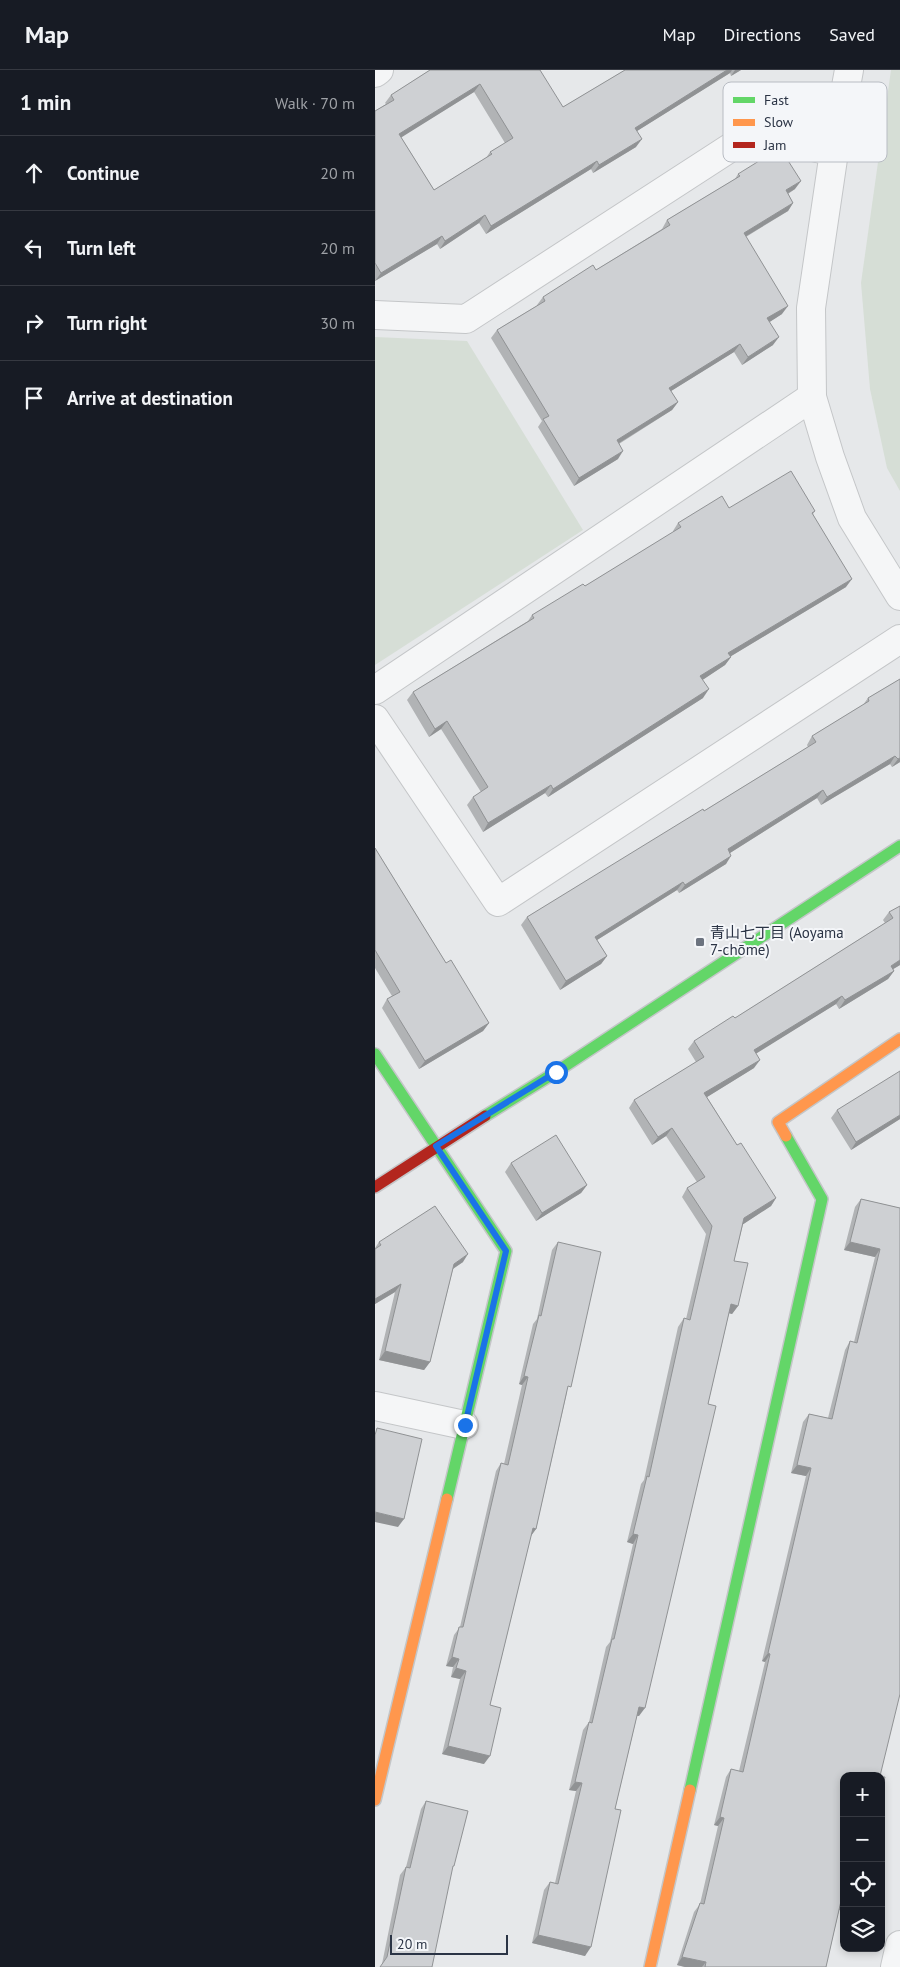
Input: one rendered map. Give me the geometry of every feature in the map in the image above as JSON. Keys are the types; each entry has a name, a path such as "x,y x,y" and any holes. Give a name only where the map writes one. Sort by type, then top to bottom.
{"street":[{"path":"375,73 379,70"},
{"path":"375,315 466,318 723,152"},
{"path":"833,162 811,308 812,397 851,518 900,596"},
{"path":"375,690 812,397"},
{"path":"375,720 498,902 900,639"},
{"path":"375,1187 436,1146 556,1072 900,846"},
{"path":"650,1967 822,1199 778,1122 900,1039"},
{"path":"375,1054 420,1118 436,1146 506,1251 377,1783"},
{"path":"375,1406 465,1425"},
{"path":"895,1967 900,1945"}],"shaded area":[{"path":"891,70 900,70 900,491 887,468 870,389 861,283 878,162 887,162 887,98"},
{"path":"375,337 467,341 583,530 375,665"}],"building":[{"path":"430,70 540,70 563,107 625,70 727,70 635,128 642,139 599,165 597,161 491,226 485,215 445,241 442,236 381,273 375,263 375,111 394,100 391,95","holes":["480,84 513,138 490,152 492,154 434,190 399,134"]},
{"path":"757,162 789,162 801,181 786,190 793,203 744,233 788,306 767,318 779,337 748,357 740,344 669,388 678,402 617,440 623,451 579,478 543,419 549,416 497,330 545,301 543,297 593,265 596,270 670,225 667,220 740,176 738,174"},
{"path":"791,471 815,511 812,513 852,579 728,653 731,657 700,676 709,689 553,789 551,785 488,823 473,797 488,787 447,721 435,729 413,692 534,618 532,615 583,584 585,586 681,527 678,523 722,496 729,508"},
{"path":"900,679 900,758 898,759 895,756 827,797 823,790 728,849 731,856 685,885 683,882 595,937 607,956 566,981 527,917 816,742 812,736 869,701 868,698"},
{"path":"375,848 446,963 451,960 489,1023 425,1061 387,999 400,992 375,950"},
{"path":"900,906 900,960 891,966 894,971 845,1000 842,996 754,1050 760,1060 704,1093 737,1145 741,1143 776,1198 744,1218 734,1261 748,1263 738,1306 731,1304 708,1404 716,1406 645,1708 639,1707 615,1809 621,1810 591,1947 538,1935 550,1882 558,1884 582,1783 575,1782 589,1722 592,1723 612,1639 614,1639 638,1535 633,1534 647,1476 649,1477 684,1318 690,1320 712,1226 687,1188 705,1177 672,1128 658,1137 634,1100 704,1057 694,1041 733,1016 735,1018 893,918 889,912"},
{"path":"900,1071 900,1115 856,1142 837,1110"},
{"path":"556,1135 587,1185 542,1213 511,1163"},
{"path":"861,1199 900,1208 900,1694 881,1772 840,1772 840,1905 826,1967 705,1967 706,1962 682,1957 700,1903 704,1904 724,1818 720,1817 731,1769 743,1772 770,1654 768,1653 811,1468 797,1465 809,1414 832,1419 850,1341 857,1343 880,1249 850,1242"},
{"path":"435,1206 468,1254 454,1264 430,1362 385,1351 401,1284 375,1299 375,1249 381,1245 379,1242"},
{"path":"558,1242 601,1252 571,1387 568,1386 536,1529 533,1528 490,1705 501,1708 490,1756 448,1746 466,1671 456,1668 459,1659 452,1657 459,1627 463,1627 501,1463 508,1465 528,1377 524,1376 539,1315 541,1316"},
{"path":"377,1428 422,1439 404,1519 375,1512 375,1435"},
{"path":"426,1801 468,1811 453,1866 432,1967 380,1967 387,1957 406,1867 410,1868"}],"traffic: fast":[{"path":"485,1116 556,1072 900,846"},
{"path":"375,1054 506,1251 447,1499"},
{"path":"690,1790 822,1199 786,1136"}],"traffic: slow":[{"path":"786,1136 778,1122 900,1039"},
{"path":"375,1800 447,1499"},
{"path":"650,1967 690,1790"}],"traffic: jam":[{"path":"375,1187 485,1116"}],"place":[{"name":"青山七丁目 (Aoyama 7-chōme)","path":"700,942"}],"route":[{"path":"465,1425 506,1251 436,1146 556,1072"}]}
